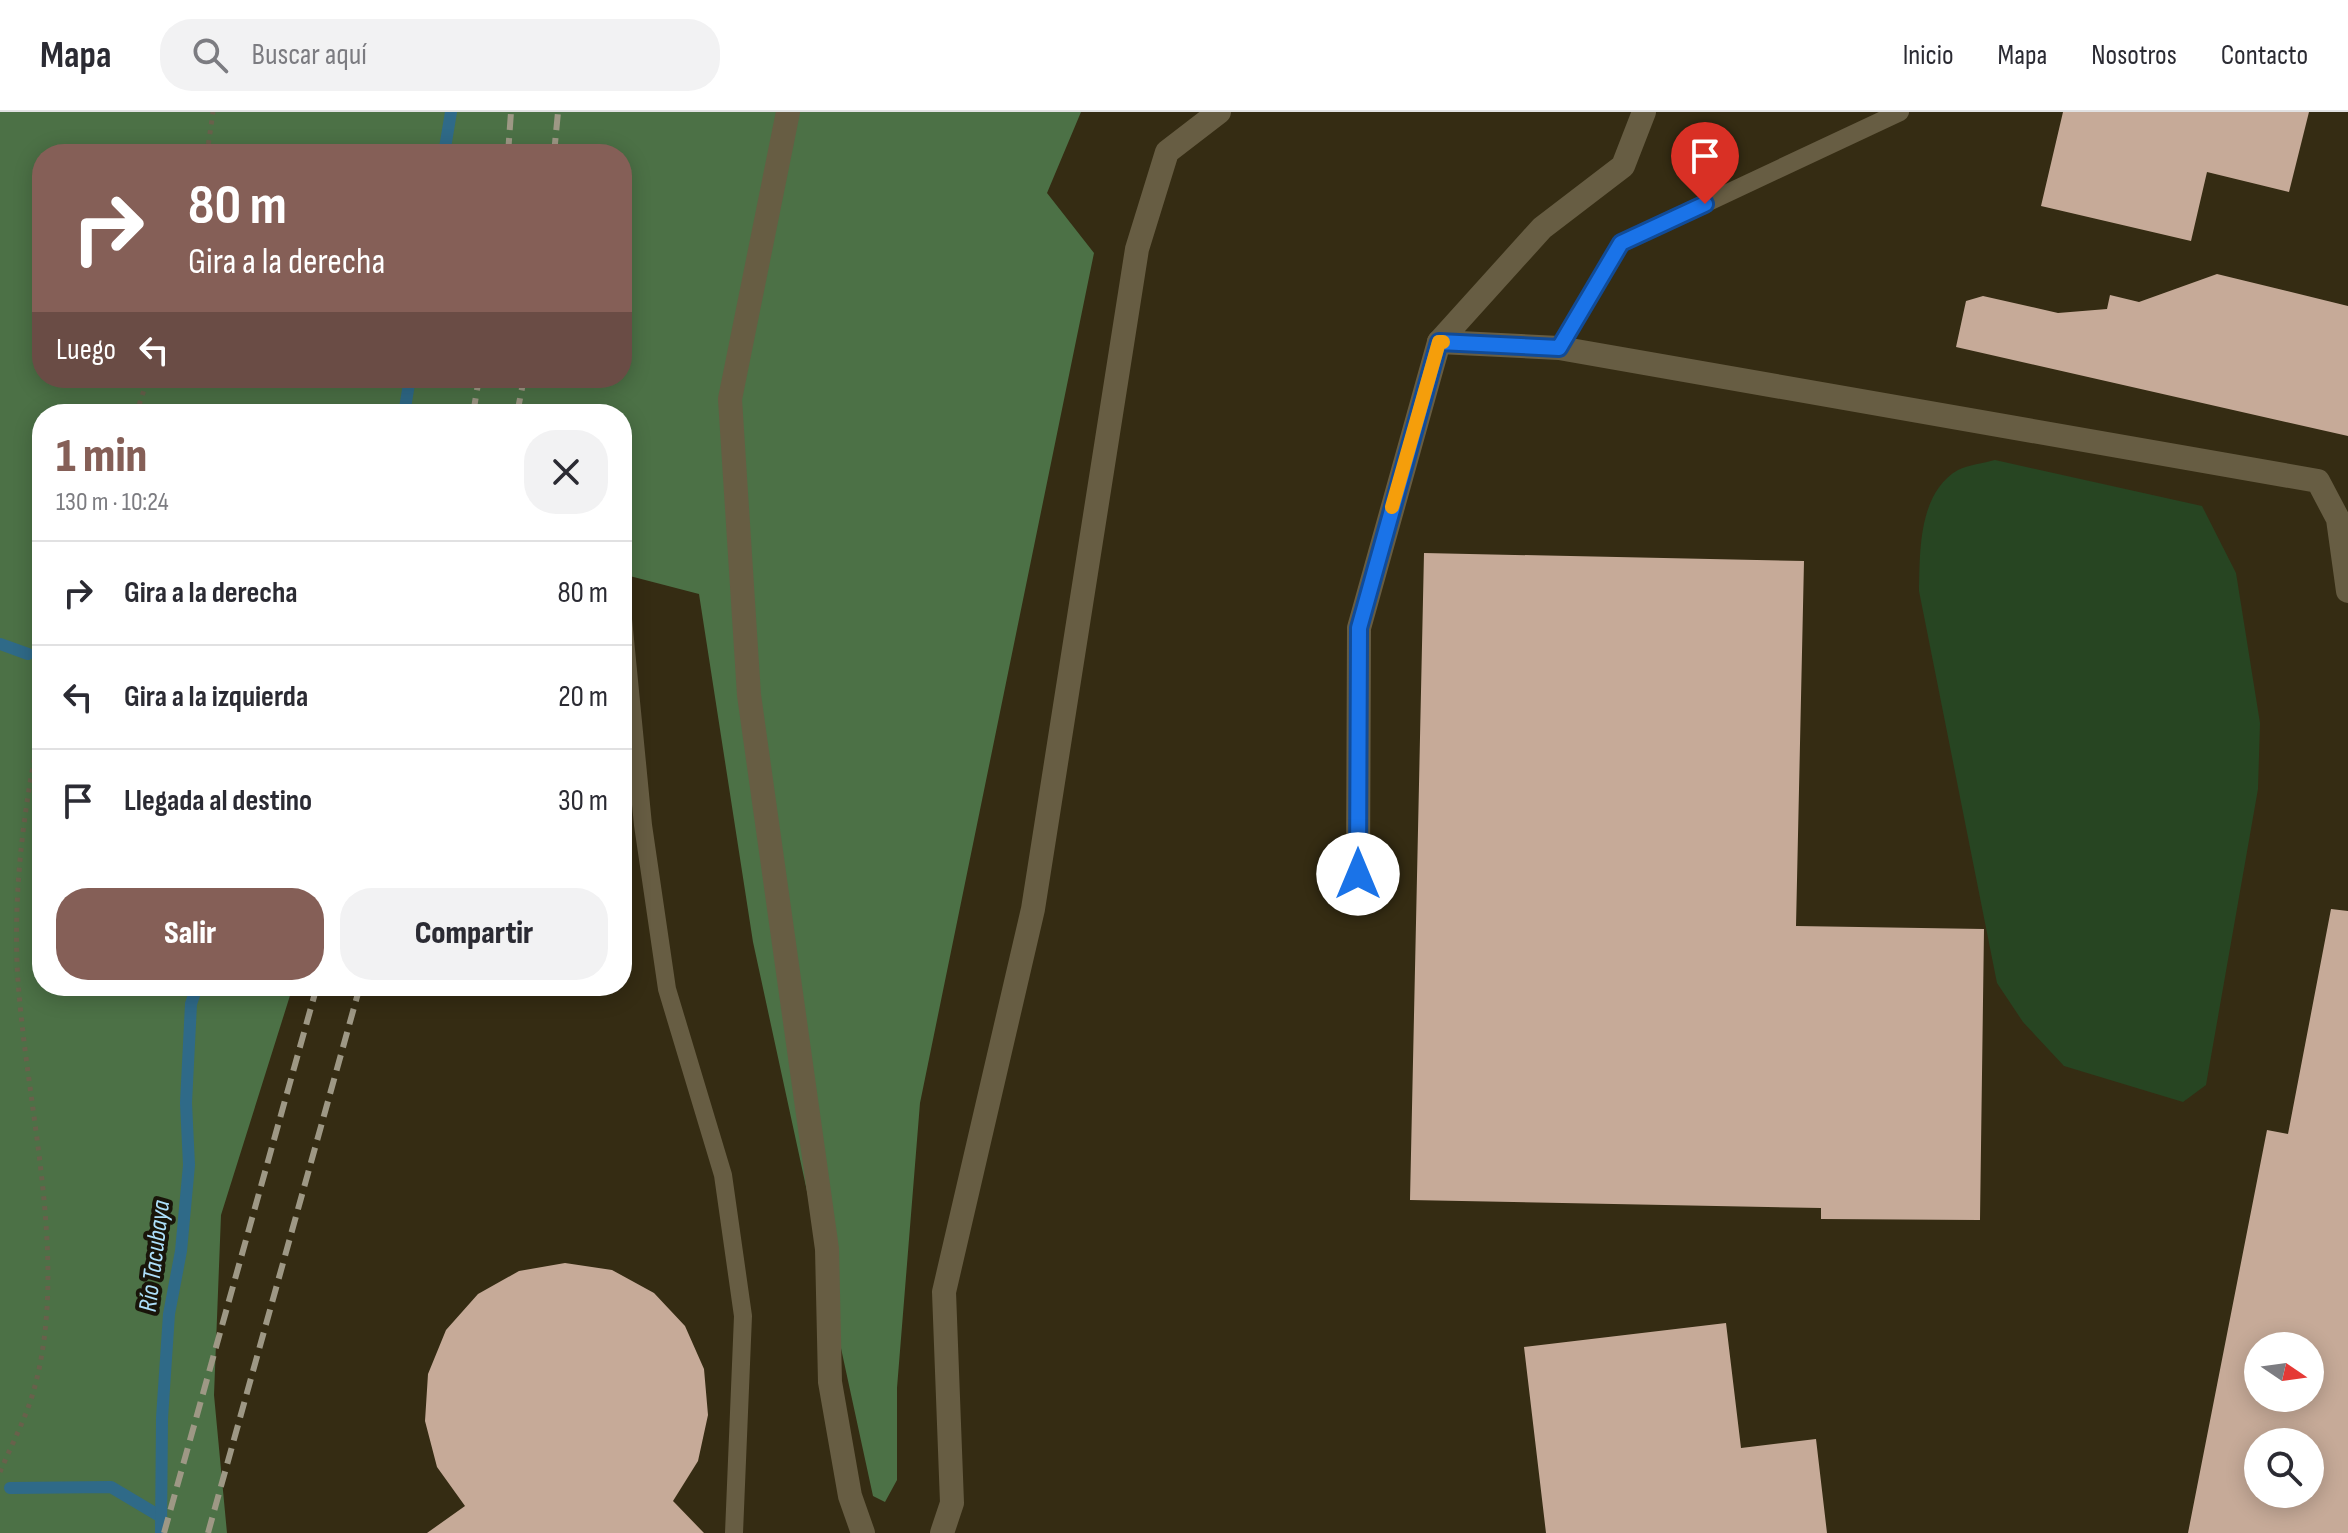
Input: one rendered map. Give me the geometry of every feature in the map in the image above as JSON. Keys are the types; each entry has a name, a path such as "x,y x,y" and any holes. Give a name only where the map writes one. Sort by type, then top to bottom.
{"street":[{"path":"788,112 730,399 749,695 827,1249 830,1382 850,1496 863,1533"},
{"path":"942,1533 952,1503 944,1292 1033,909 1137,249 1167,152 1219,112"},
{"path":"1358,874 1359,628 1439,342 1542,228 1623,166 1644,112"},
{"path":"1439,342 1559,348 2318,481 2338,519 2348,591"}],"lane":[{"path":"1559,348 1621,243 1900,112"},
{"path":"632,712 643,825 667,989 723,1175 743,1316 734,1533"}],"path":[{"path":"208,144 213,112"},
{"path":"0,1472 33,1393 46,1291 46,1243 21,1023 17,949 27,802 32,775"}],"green space":[{"path":"0,112 1081,112 1047,193 1094,253 920,1103 897,1388 897,1480 885,1502 873,1496 753,942 699,594 632,577 632,404 32,404 32,996 290,996 221,1215 214,1395 227,1533 0,1533"},
{"path":"1995,460 2202,506 2236,573 2260,723 2258,789 2206,1085 2183,1102 2064,1066 2023,1022 1997,983 1919,591 1921,542 1928,508 1935,493 1958,470"}],"building":[{"path":"2063,112 2309,112 2289,192 2207,172 2191,241 2041,206"},
{"path":"2217,274 2348,306 2348,436 1956,347 1966,301 1983,296 2058,313 2107,309 2110,295 2139,302"},
{"path":"1424,553 1804,561 1796,926 1984,929 1980,1220 1821,1219 1821,1208 1410,1200"},
{"path":"2331,909 2348,911 2348,1533 2188,1533 2267,1130 2288,1134"},
{"path":"565,1263 612,1270 654,1293 685,1326 704,1369 708,1415 698,1461 673,1501 704,1533 427,1533 465,1506 437,1467 425,1421 428,1374 446,1330 478,1294 519,1271"},
{"path":"1726,1323 1741,1448 1816,1439 1827,1533 1546,1533 1524,1347"}],"waterway":[{"name":"Río Tacubaya","path":"446,144 451,112"},
{"name":"Río Tacubaya","path":"406,404 408,388"},
{"path":"0,644 28,654"},
{"name":"Río Tacubaya","path":"161,1533 162,1418 169,1314 181,1251 189,1165 186,1103 194,996"},
{"path":"10,1488 111,1487 158,1515"}],"railway":[{"path":"509,144 511,112"},
{"path":"555,144 558,112"},
{"path":"475,404 477,388"},
{"path":"519,404 522,388"},
{"path":"164,1533 314,996"},
{"path":"208,1533 357,996"}],"slow traffic":[{"path":"1392,507 1439,342 1443,342"}],"route":[{"path":"1358,874 1359,628 1439,342 1559,348 1621,243 1705,204"}]}
